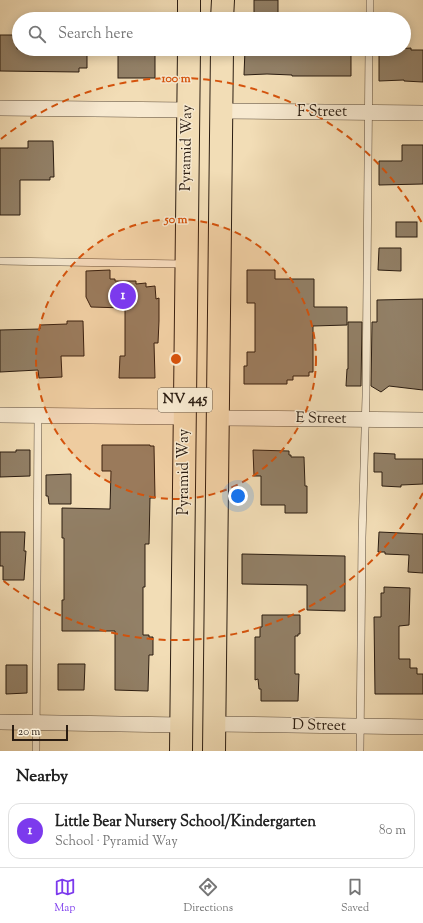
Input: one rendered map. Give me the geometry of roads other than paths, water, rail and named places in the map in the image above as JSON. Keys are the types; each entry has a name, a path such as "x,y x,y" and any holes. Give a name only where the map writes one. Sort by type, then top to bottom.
{"main road":[{"path":"189,0 189,12"},
{"path":"222,12 223,0"},
{"name":"Pyramid Way","path":"181,751 189,56"},
{"name":"NV 445","path":"214,751 222,56"}],"street":[{"path":"0,108 187,110"},
{"name":"F Street","path":"221,111 423,113"},
{"path":"0,415 184,417"},
{"name":"E Street","path":"218,418 423,420"},
{"path":"0,722 181,724"},
{"name":"D Street","path":"215,724 423,727"}],"lane":[{"path":"370,0 370,12"},
{"path":"360,751 369,56"},
{"path":"0,262 187,264"},
{"path":"36,751 38,416"}],"place":[{"name":"Little Bear Nursery School/Kindergarten","path":"123,296"}]}
